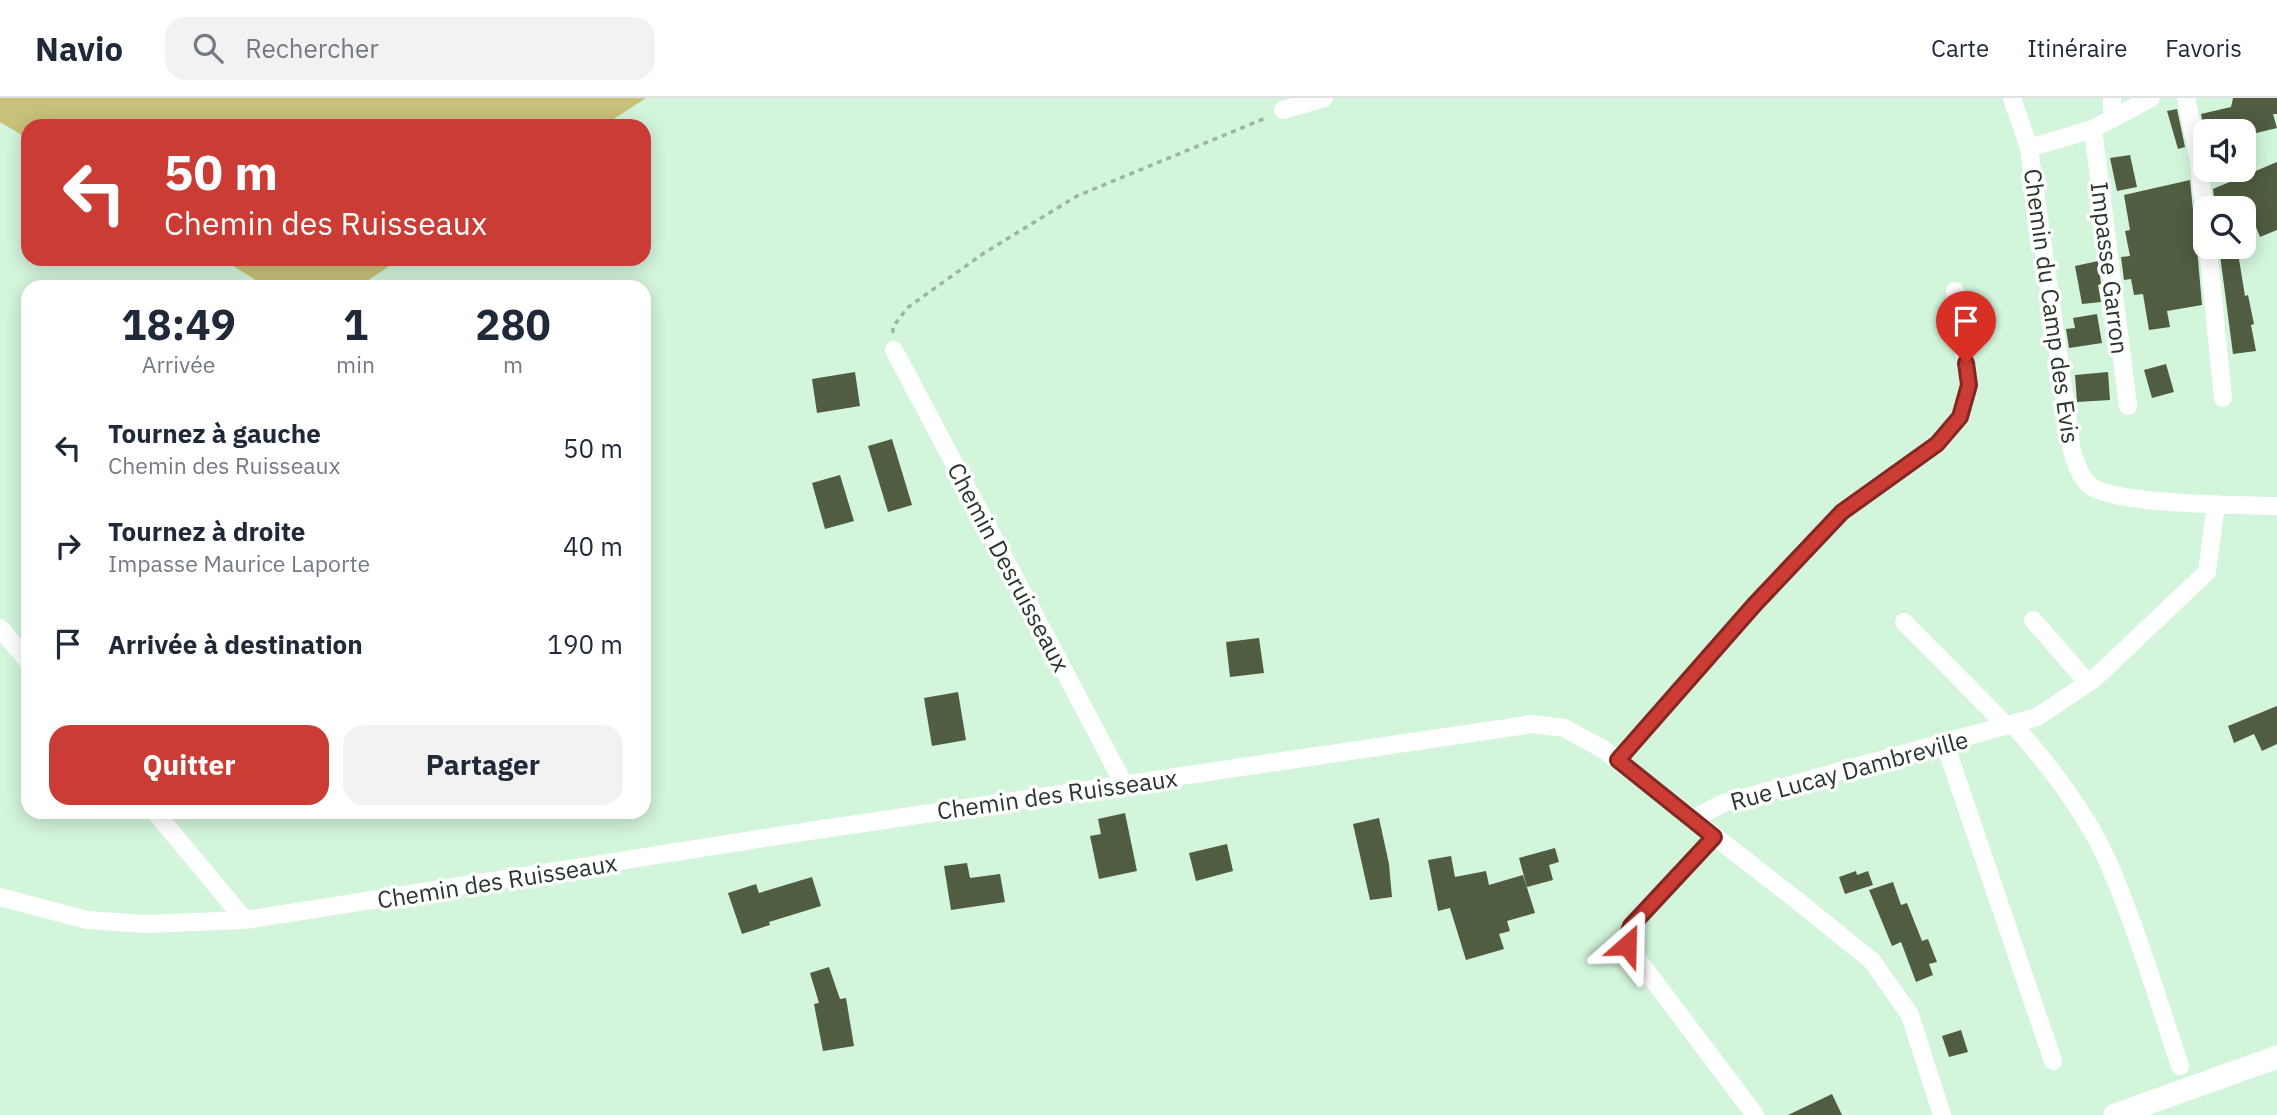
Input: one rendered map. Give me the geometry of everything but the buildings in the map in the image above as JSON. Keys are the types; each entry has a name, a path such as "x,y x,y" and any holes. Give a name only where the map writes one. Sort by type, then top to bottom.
{"main road":[{"path":"2115,1115 2277,1057"}],"street":[{"path":"1288,105 1324,98"},
{"path":"2112,98 2112,119"},
{"name":"Chemin du Camp des Evis","path":"2151,98 2093,129 2029,148 2072,451 2083,479 2105,494 2216,504 2277,506"},
{"path":"2186,98 2199,160 2203,196"},
{"path":"2010,101 2029,148"},
{"name":"Impasse Garron","path":"2093,129 2128,406"},
{"path":"2209,259 2223,398"},
{"path":"1618,760 1755,604 1842,512 1937,444 1960,417 1969,385 1955,291"},
{"name":"Chemin Desruisseaux","path":"894,350 1124,784"},
{"name":"Rue Lucay Dambreville","path":"1692,820 1721,804 2037,717 2088,683 2207,572 2216,504"},
{"path":"2033,620 2088,683"},
{"name":"Rue Lucay Dambreville","path":"1904,622 2010,725"},
{"path":"0,628 21,653"},
{"name":"Chemin des Ruisseaux","path":"0,897 87,920 144,924 245,920 817,830 1533,724 1564,729 1604,749 1872,961 1910,1015 1942,1115"},
{"path":"2010,725 2042,756 2080,811 2111,867 2180,1066"},
{"path":"1945,744 2053,1061"},
{"path":"161,819 245,920"},
{"path":"1714,837 1631,926 1627,945 1755,1115"}],"path":[{"path":"894,350 893,327 907,309 984,253 1077,197 1288,105"}],"shaded area":[{"path":"0,98 646,98 614,119 21,119 21,135 0,122"},
{"path":"233,266 390,266 368,280 256,280"}],"route":[{"path":"1627,945 1631,926 1714,837 1618,760 1755,604 1842,512 1937,444 1960,417 1969,385 1966,363"}]}
